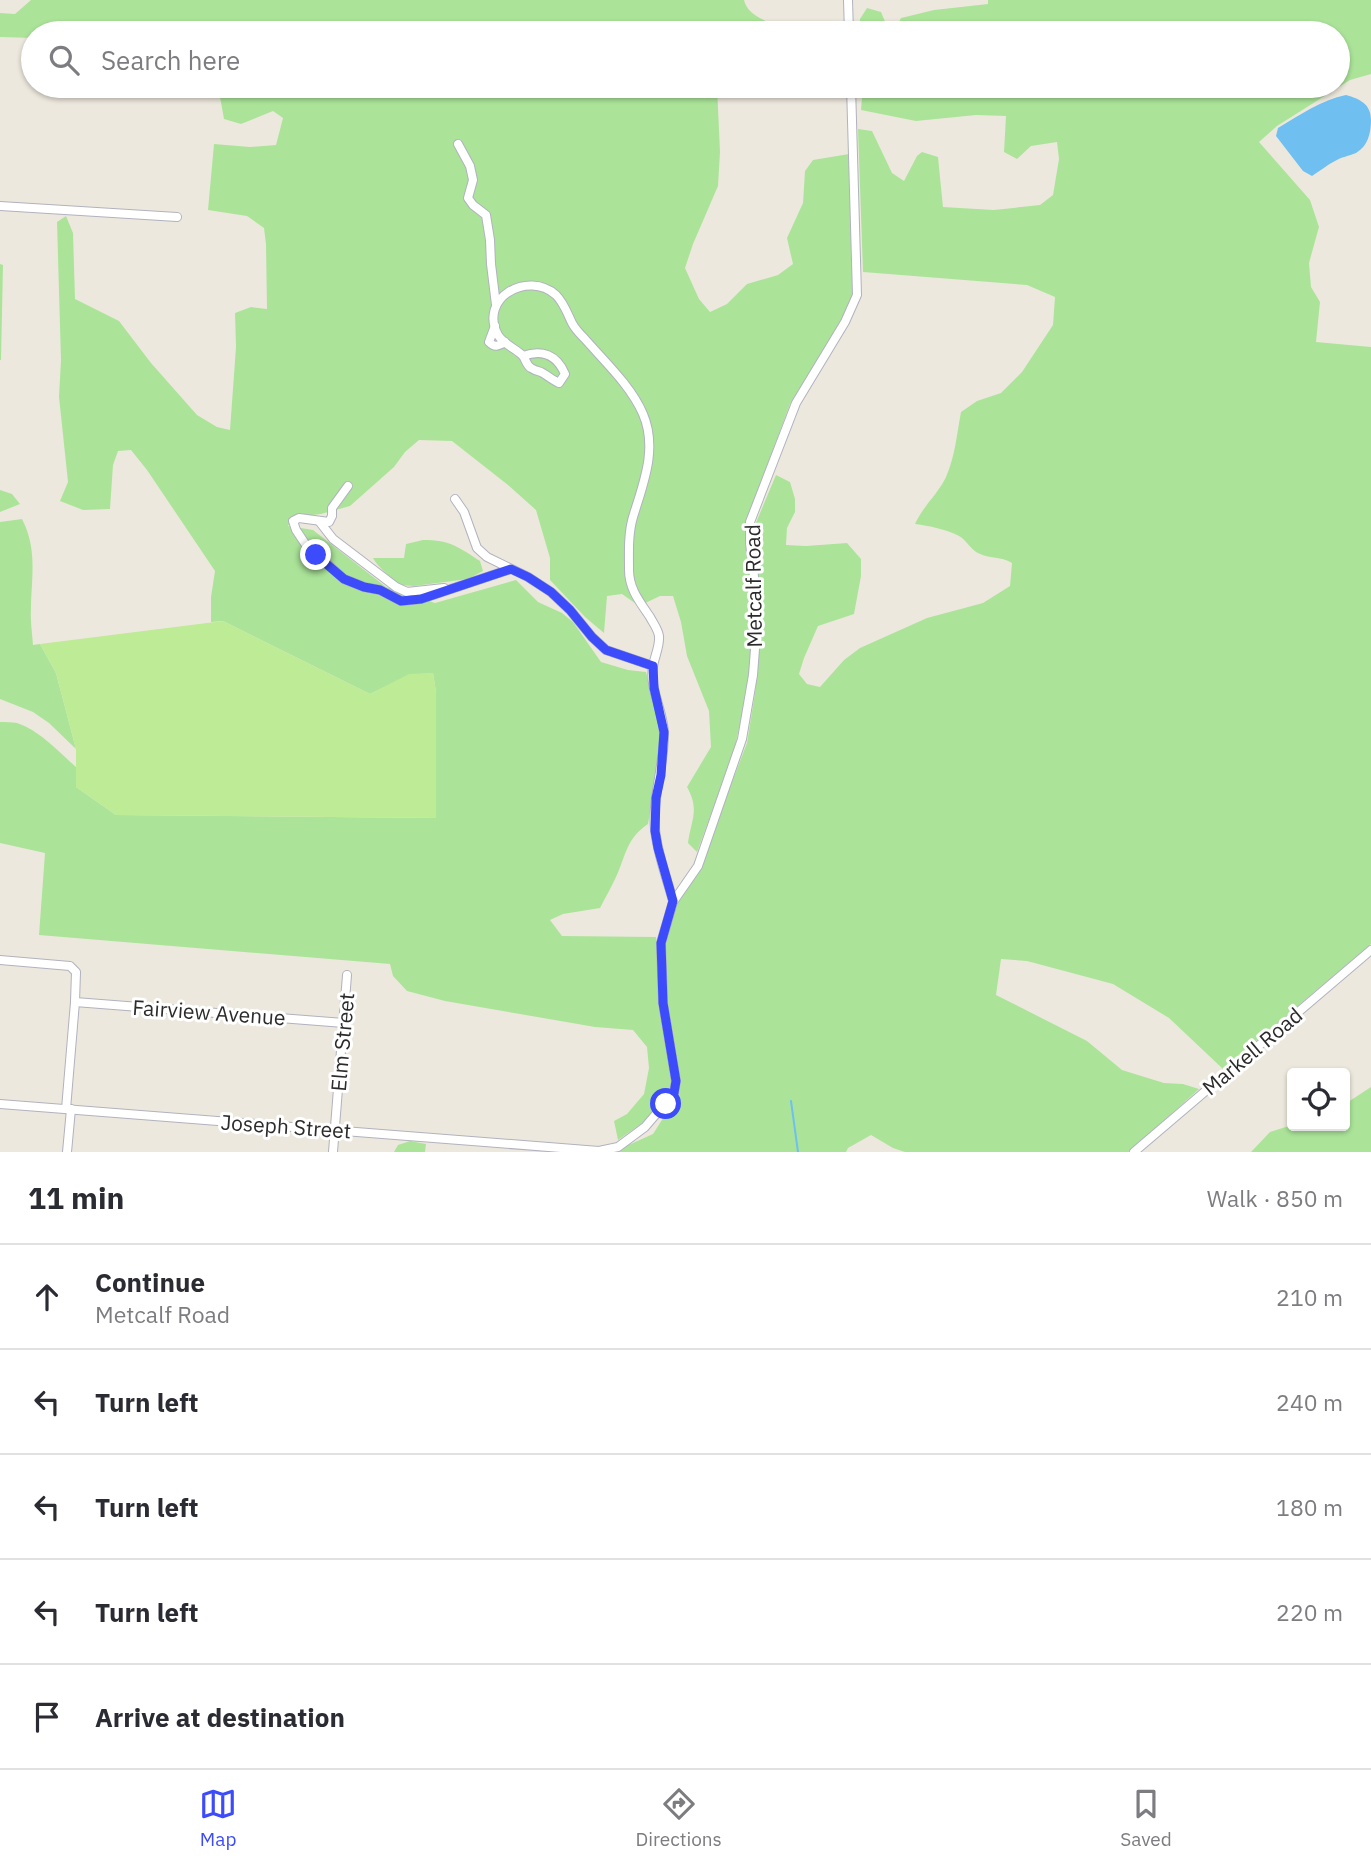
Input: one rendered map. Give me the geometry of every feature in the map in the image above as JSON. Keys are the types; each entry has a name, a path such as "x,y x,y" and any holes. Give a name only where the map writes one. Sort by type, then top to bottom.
{"street":[{"path":"848,0 849,21"},
{"name":"Metcalf Road","path":"572,1150 600,1152 618,1146 645,1127 674,1093 676,1081 663,1003 661,943 673,901 698,866 742,739 753,675 758,610 750,522 796,404 845,322 857,295 851,98"},
{"path":"458,144 470,166 473,180 468,198 486,215 488,223 496,305 495,326 500,339 523,356 531,368 559,383 563,379 565,373 560,363 550,357 534,352 523,356"},
{"path":"0,206 177,217"},
{"path":"496,305 507,292 521,286 537,286 557,296 575,328 614,372 642,412 649,436 649,462 633,519 629,578 633,591 659,633 653,666 654,688 664,732 655,831 673,901"},
{"path":"348,486 332,508 329,522 299,518 293,522 306,544 344,579 380,590 401,601 421,599 511,569"},
{"path":"455,499 464,512 477,548 487,557 528,577 551,592 606,650 653,666"},
{"path":"319,521 333,539 396,587 407,592 458,587"},
{"name":"Markell Road","path":"1134,1152 1371,950"},
{"path":"0,960 70,967 76,972 67,1152"},
{"name":"Elm Street","path":"333,1152 347,975"},
{"name":"Fairview Avenue","path":"75,1002 344,1023"},
{"name":"Joseph Street","path":"0,1104 572,1150"}],"green space":[{"path":"31,0 744,0 749,10 767,21 21,21 21,38 0,37 0,13 15,14"},
{"path":"988,0 1371,0 1371,74 1350,80 1350,21 900,21 901,18 934,10 988,4"},
{"path":"867,8 881,12 885,21 860,21"},
{"path":"220,98 718,98 720,152 718,186 685,268 699,299 710,312 727,304 747,284 778,275 793,264 787,238 803,203 805,171 813,160 849,154 853,294 843,319 790,404 747,519 753,612 749,678 733,754 697,852 688,843 694,809 687,787 711,747 709,711 687,656 673,596 660,596 639,606 622,594 607,596 604,633 550,580 550,558 536,510 452,441 419,440 405,452 394,467 350,506 321,514 295,517 288,526 313,530 386,587 435,603 516,580 538,602 562,613 573,622 601,662 646,672 660,729 658,765 648,824 631,842 600,908 563,914 550,920 562,936 656,937 660,978 659,1007 666,1029 673,1074 672,1089 644,1122 618,1140 614,1121 627,1114 644,1094 649,1068 647,1047 633,1030 595,1027 445,1001 407,991 393,976 390,964 39,935 45,853 0,843 0,722 25,726 48,742 76,767 76,787 116,815 436,818 436,692 433,673 409,675 370,694 223,621 211,622 215,571 131,450 118,451 113,465 110,509 83,510 60,501 68,482 59,397 61,360 57,222 66,216 73,233 75,299 119,321 151,363 197,415 217,427 230,430 236,347 235,313 251,307 267,309 266,244 264,228 247,216 208,210 214,144 250,147 276,145 283,118 273,111 241,124 224,119"},
{"path":"862,98 1321,98 1277,126 1259,142 1310,200 1319,227 1309,263 1311,287 1320,302 1316,342 1371,347 1371,944 1223,1069 1169,1018 1113,984 1027,961 1001,959 996,995 1087,1041 1122,1070 1164,1083 1183,1084 1199,1089 1129,1152 905,1152 871,1135 848,1148 846,1152 613,1152 653,1134 679,1093 680,1080 666,1002 664,944 676,902 718,818 747,743 760,641 755,525 776,475 790,482 795,499 795,512 787,528 786,545 847,543 861,559 861,576 854,614 818,626 799,674 807,684 820,687 844,660 860,648 927,618 983,603 1010,586 1012,563 980,554 954,534 915,524 946,477 954,453 961,412 977,401 1001,393 1022,372 1053,325 1055,297 1027,285 863,272 858,129 872,131 892,173 904,181 917,156 922,152 938,157 943,207 994,210 1040,205 1053,195 1059,159 1057,142 1031,146 1017,159 1004,152 1006,116 976,115 916,121 861,110"},
{"path":"0,264 3,265 1,360 0,360"},
{"path":"0,490 12,494 20,504 0,512"},
{"path":"22,519 32,551 33,645 40,644 56,673 76,749 33,712 0,699 0,522"},
{"path":"423,540 441,541 460,548 480,561 483,571 468,579 414,586 398,585 373,558 404,558 406,544"},
{"path":"223,621 370,694 409,674 433,673 436,692 436,818 116,815 76,787 76,749 56,673 40,644"},
{"path":"1371,1087 1371,1152 1251,1152 1270,1132 1287,1127 1287,1131 1350,1131 1350,1101"},
{"path":"410,1141 426,1144 425,1152 394,1152 398,1145"}],"water":[{"path":"1350,96 1360,100 1369,110 1371,125 1363,147 1312,176 1303,171 1276,136 1278,128 1334,98"}],"waterway":[{"path":"791,1101 798,1152"}],"route":[{"path":"316,555 344,579 380,590 401,601 421,599 511,569 551,592 606,650 653,666 654,688 664,732 655,831 673,901 661,943 663,1003 676,1081 674,1093 666,1104"}]}
